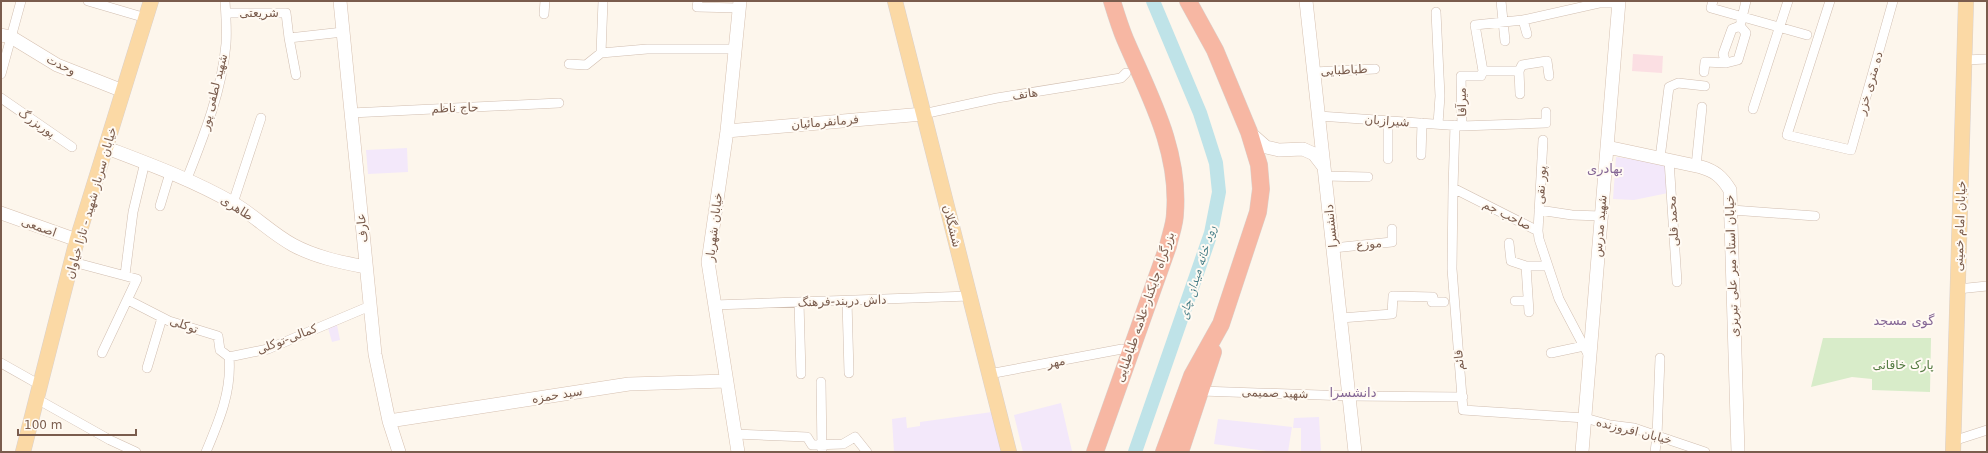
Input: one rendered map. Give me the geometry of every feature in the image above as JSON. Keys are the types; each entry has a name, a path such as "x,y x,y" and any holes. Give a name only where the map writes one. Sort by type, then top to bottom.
{"highway":[{"path":"1104,1 1124,37"},
{"name":"بزرگراه چایکنار-علامه طباطبایی","path":"1095,452 1168,246 1175,214 1175,184 1169,146 1156,108 1124,37 1112,1"},
{"path":"1180,452 1210,365 1221,324 1258,212 1261,189 1259,166 1249,132 1215,50 1188,1"},
{"path":"1200,1 1206,15 1215,50"},
{"path":"1164,452 1192,376 1221,324"}],"main road":[{"name":"خیابان سرباز شهید - تازا خیاوان","path":"23,452 77,240 107,148 151,1"},
{"name":"عارف","path":"340,1 365,267 375,354 389,421 399,452"},
{"name":"ششگلان","path":"895,1 1009,452"},
{"name":"دانشسرا","path":"1306,1 1355,452"},
{"name":"خیابان امام خمینی","path":"1953,446 1966,1"},
{"name":"شهید مدرس","path":"1582,452 1585,418 1587,351 1601,216 1619,2"},
{"name":"خیابان شهریار","path":"738,452 708,262 727,131 739,4"},
{"name":"وحدت","path":"6,36 57,65 123,91"},
{"name":"فرمانفرمائیان","path":"727,131 924,114"},
{"path":"1249,132 1266,147 1279,150 1303,149 1314,154 1325,172"},
{"name":"طاهری","path":"107,148 145,162 233,203 274,232 300,248 320,257 365,267"},
{"name":"خیابان استاد میر علی تبریزی","path":"1607,148 1665,159 1714,171 1724,179 1730,190 1732,210 1738,452"},
{"name":"اصمعی","path":"1,213 77,240"},
{"name":"سید حمزه","path":"389,421 630,384 726,381"}],"street":[{"path":"1,74 6,36 21,1"},
{"path":"88,1 146,18"},
{"name":"شهید لطفی پور","path":"186,181 198,151 215,97 226,46 225,1"},
{"path":"544,14 545,1"},
{"path":"601,53 603,1"},
{"path":"698,1 697,7 739,4"},
{"path":"1501,1 1505,42"},
{"path":"1713,1 1712,8 1741,21 1779,27 1807,35"},
{"path":"1726,63 1723,54 1732,29 1741,21 1746,1"},
{"path":"1753,109 1788,1"},
{"name":"ده متری خزر","path":"1830,1 1787,135 1851,150 1893,1"},
{"path":"1482,71 1475,25 1523,20 1575,4 1619,2"},
{"path":"1436,12 1440,96 1438,124"},
{"name":"شریعتی","path":"226,13 286,13 289,38"},
{"path":"1523,20 1527,34"},
{"path":"1704,72 1705,62 1726,63 1738,60 1746,33 1741,21"},
{"path":"296,75 289,38 343,32"},
{"path":"569,64 586,65 601,53 647,49 735,49"},
{"path":"1965,60 1987,59"},
{"name":"میرآقا","path":"1459,125 1461,76 1481,76 1482,71 1521,68 1547,61 1548,76"},
{"path":"1520,94 1521,68"},
{"name":"طباطبایی","path":"1314,72 1375,69"},
{"name":"هاتف","path":"924,114 997,98 1120,78 1126,73"},
{"name":"محمد قلی","path":"1677,282 1665,159 1669,87 1678,83 1706,86"},
{"name":"پوربزرگ","path":"1,98 72,147"},
{"name":"حاج ناظم","path":"351,112 559,103"},
{"path":"1696,166 1702,107"},
{"name":"شیرازبان","path":"1319,116 1459,125 1546,122 1546,112"},
{"path":"233,203 261,118"},
{"path":"1388,121 1388,159"},
{"path":"1421,155 1422,123"},
{"path":"1453,188 1459,125"},
{"name":"پور نقی","path":"1538,231 1543,140"},
{"path":"125,275 133,212 145,162"},
{"path":"1325,172 1368,177"},
{"path":"160,206 170,173"},
{"name":"صاحب جم","path":"1453,188 1538,231 1559,299 1587,351"},
{"name":"قائم","path":"1453,188 1452,269 1454,319 1463,397 1463,410 1585,418"},
{"path":"1539,210 1572,215 1601,216"},
{"path":"1732,210 1815,216"},
{"name":"موزع","path":"1333,248 1392,242 1392,229"},
{"path":"1509,244 1511,261 1526,266 1548,266"},
{"path":"72,262 137,279 102,354"},
{"path":"1526,266 1528,312"},
{"path":"1958,289 1987,286"},
{"name":"داش دربند-فرهنگ","path":"714,305 970,296"},
{"path":"1341,318 1392,314 1393,296 1433,298 1432,302 1444,302"},
{"name":"توکلی","path":"128,300 162,318 218,336 220,350 229,357"},
{"path":"847,300 849,373"},
{"path":"1515,301 1528,301"},
{"path":"799,302 801,374"},
{"name":"کمالی-توکلی","path":"229,357 268,349 370,306"},
{"path":"147,368 162,318"},
{"name":"مهر","path":"989,374 1122,349"},
{"path":"1551,353 1587,351"},
{"path":"206,452 225,405 230,368 229,357"},
{"path":"1655,452 1658,436 1660,358"},
{"path":"1,363 39,392 110,440 136,452"},
{"path":"821,382 822,448"},
{"name":"شهید صمیمی","path":"1201,391 1349,396 1463,397"},
{"name":"خیابان افروزنده","path":"1585,418 1610,425 1634,428 1705,452"},
{"path":"1953,446 1987,430"},
{"path":"735,434 806,437 812,445 822,448 843,444 855,437 867,452"}],"shaded area":[{"path":"1633,54 1663,56 1662,73 1632,71"},
{"path":"407,148 408,172 368,174 366,150"},
{"path":"1616,157 1666,163 1668,193 1634,200 1613,199"},
{"path":"337,325 340,340 332,342 328,328"},
{"path":"1061,403 1072,451 1023,452 1014,415"},
{"path":"992,412 1001,452 894,452 892,419 906,417 907,428 920,426 920,422"},
{"path":"1319,417 1321,452 1301,452 1301,428 1293,428 1294,418"},
{"path":"1218,419 1292,427 1288,452 1274,452 1214,444"}],"green space":[{"name":"پارک خاقانی","path":"1823,338 1931,338 1930,392 1872,390 1872,379 1852,377 1811,387"}],"waterway":[{"name":"رود خانه میدان چای","path":"1135,452 1211,233 1219,192 1216,163 1200,113 1153,1"}],"district":[{"name":"بهادری","path":"1605,168"},
{"name":"گوی مسجد","path":"1904,320"},
{"name":"دانشسرا","path":"1353,392"}]}
